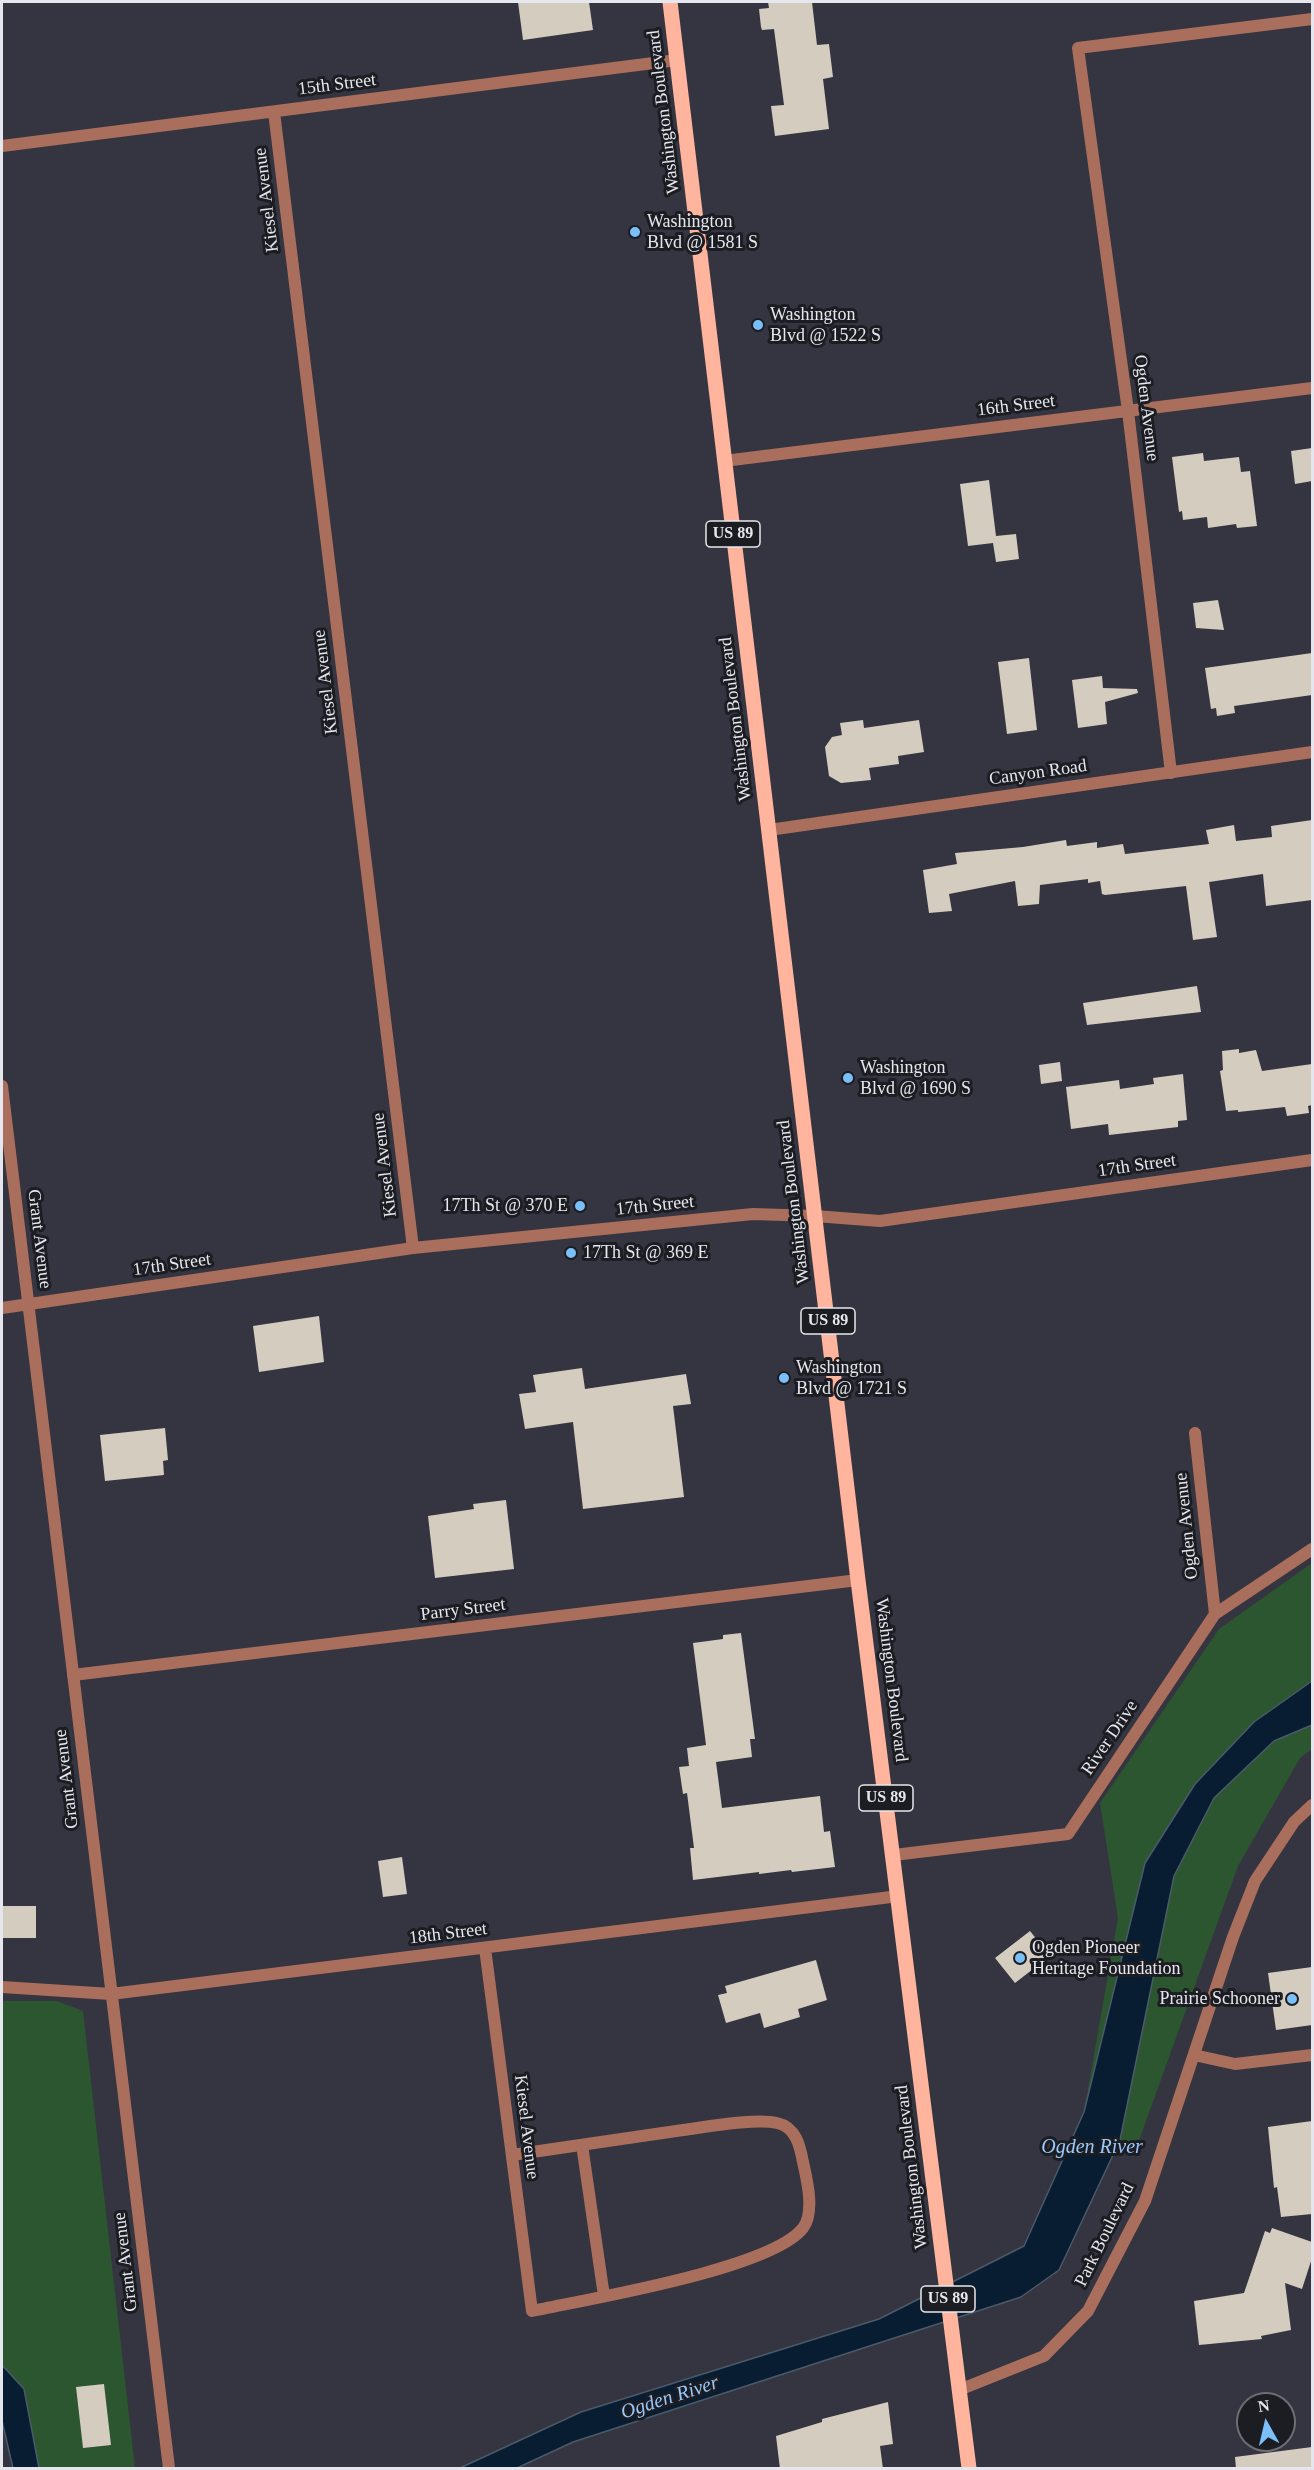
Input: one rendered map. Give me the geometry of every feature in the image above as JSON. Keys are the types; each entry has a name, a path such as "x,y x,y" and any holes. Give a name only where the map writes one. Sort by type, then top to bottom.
{"main road":[{"name":"Washington Boulevard","path":"670,2 858,1580 969,2469"}],"street":[{"name":"Ogden Avenue","path":"1171,772 1128,411 1078,48 1312,19"},
{"name":"15th Street","path":"2,146 677,60"},
{"name":"Kiesel Avenue","path":"274,112 413,1248"},
{"name":"16th Street","path":"724,461 1312,388"},
{"name":"Canyon Road","path":"769,830 1312,752"},
{"name":"Grant Avenue","path":"2,1086 169,2469"},
{"name":"17th Street","path":"2,1308 413,1248 753,1214 880,1221 1312,1160"},
{"name":"Ogden Avenue","path":"1195,1433 1215,1614"},
{"name":"River Drive","path":"894,1855 1068,1834 1215,1614 1312,1549"},
{"name":"Parry Street","path":"73,1675 858,1580"},
{"name":"Park Boulevard","path":"959,2390 1044,2356 1088,2311 1145,2201 1233,1937 1256,1881 1294,1821 1312,1805"},
{"name":"18th Street","path":"2,1987 111,1994 899,1896"},
{"name":"Kiesel Avenue","path":"485,1948 532,2311 604,2296"},
{"path":"1194,2055 1234,2064 1312,2055"},
{"path":"512,2155 722,2124 774,2122 791,2130 799,2142 808,2217 802,2229 780,2247 734,2264 604,2296 582,2145"}],"green space":[{"path":"1312,1563 1312,1681 1254,1722 1195,1784 1084,2112 1118,1918 1100,1803 1219,1629"},
{"path":"1312,1725 1312,1749 1300,1758 1238,1866 1137,2146 1120,2140 1174,1876 1214,1798 1274,1741"},
{"path":"2,2001 57,2001 83,2011 135,2468 39,2468 24,2389 2,2365"}],"water":[{"name":"Ogden River","path":"1312,1681 1312,1725 1274,1741 1214,1798 1174,1876 1120,2140 1059,2270 1021,2297 573,2442 517,2468 460,2468 581,2412 879,2319 1024,2246 1084,2112 1145,1863 1195,1784 1254,1722"},
{"path":"2,2365 24,2389 39,2468 13,2468 2,2421"}],"building":[{"path":"518,2 589,2 593,30 523,40"},
{"path":"768,2 812,2 817,45 829,44 833,77 823,79 829,129 775,136 771,106 784,105 774,29 762,30 761,27 759,9 769,8"},
{"path":"1312,448 1312,481 1295,484 1291,451"},
{"path":"1203,453 1204,461 1239,457 1241,472 1250,471 1257,526 1237,528 1236,524 1208,528 1207,517 1183,520 1182,511 1179,512 1172,457"},
{"path":"989,480 996,536 1016,534 1019,559 996,562 993,543 968,546 960,484"},
{"path":"1218,600 1224,630 1196,628 1193,603"},
{"path":"1312,653 1312,695 1234,706 1235,713 1217,716 1216,708 1211,709 1205,668"},
{"path":"1029,658 1037,730 1007,734 998,662"},
{"path":"1102,676 1103,688 1137,689 1138,693 1105,702 1107,724 1078,728 1072,680"},
{"path":"863,720 864,728 919,720 924,752 898,756 899,764 869,768 871,780 841,783 829,776 825,747 832,737 842,735 840,723"},
{"path":"1312,820 1312,900 1266,906 1263,874 1209,882 1217,937 1193,940 1186,886 1105,895 1102,894 1100,881 1088,883 1088,879 1040,885 1039,904 1018,906 1015,881 949,894 952,911 929,913 923,870 957,864 955,853 1023,847 1066,840 1067,846 1097,842 1097,848 1123,844 1125,854 1209,844 1206,830 1234,825 1236,841 1272,837 1271,826"},
{"path":"1197,986 1201,1012 1087,1025 1083,1003"},
{"path":"1239,1049 1239,1053 1256,1050 1262,1071 1312,1064 1312,1105 1308,1106 1309,1113 1287,1116 1285,1107 1238,1112 1238,1110 1226,1111 1220,1071 1223,1070 1222,1051"},
{"path":"1060,1062 1062,1081 1041,1084 1039,1065"},
{"path":"1183,1074 1187,1120 1178,1121 1178,1127 1109,1135 1108,1124 1071,1129 1066,1087 1119,1080 1120,1089 1154,1084 1153,1078"},
{"path":"319,1316 324,1362 259,1372 253,1326"},
{"path":"582,1368 585,1389 686,1374 691,1404 673,1406 684,1497 583,1509 573,1422 525,1429 519,1394 536,1392 533,1375"},
{"path":"165,1428 168,1460 163,1461 164,1475 105,1481 100,1435"},
{"path":"506,1500 514,1569 435,1578 428,1516 474,1509 473,1504"},
{"path":"741,1633 755,1739 750,1739 752,1757 716,1762 722,1808 820,1796 824,1832 830,1831 835,1867 792,1872 791,1870 759,1874 759,1872 693,1880 690,1848 694,1848 687,1793 683,1794 679,1767 689,1766 687,1748 706,1745 693,1643 723,1639 723,1635"},
{"path":"402,1857 407,1894 383,1897 378,1861"},
{"path":"2,1906 36,1906 36,1938 2,1938"},
{"path":"1030,1931 1050,1956 1015,1983 995,1958"},
{"path":"816,1960 827,2000 798,2009 800,2017 764,2028 760,2013 726,2023 718,1995 727,1993 725,1986"},
{"name":"Prairie Schooner","path":"1312,1967 1312,2025 1276,2030 1268,1973"},
{"path":"1312,2121 1312,2214 1281,2217 1277,2187 1274,2188 1268,2127"},
{"path":"1272,2228 1312,2242 1312,2258 1302,2289 1285,2283 1291,2330 1261,2336 1262,2339 1199,2345 1194,2301 1244,2293 1265,2231 1270,2233"},
{"path":"104,2384 111,2445 83,2448 76,2387"},
{"path":"888,2402 893,2444 880,2446 883,2469 780,2469 776,2436 822,2422 822,2419"},
{"path":"1312,2447 1312,2469 1236,2469 1235,2457 1274,2452 1296,2452 1296,2449"}],"place":[{"name":"Washington Blvd @ 1581 S","path":"635,232"},
{"name":"Washington Blvd @ 1522 S","path":"758,325"},
{"name":"Washington Blvd @ 1690 S","path":"848,1078"},
{"name":"17Th St @ 370 E","path":"580,1206"},
{"name":"17Th St @ 369 E","path":"571,1253"},
{"name":"Washington Blvd @ 1721 S","path":"784,1378"},
{"name":"Ogden Pioneer Heritage Foundation","path":"1020,1958"},
{"name":"Prairie Schooner","path":"1292,1999"}]}
